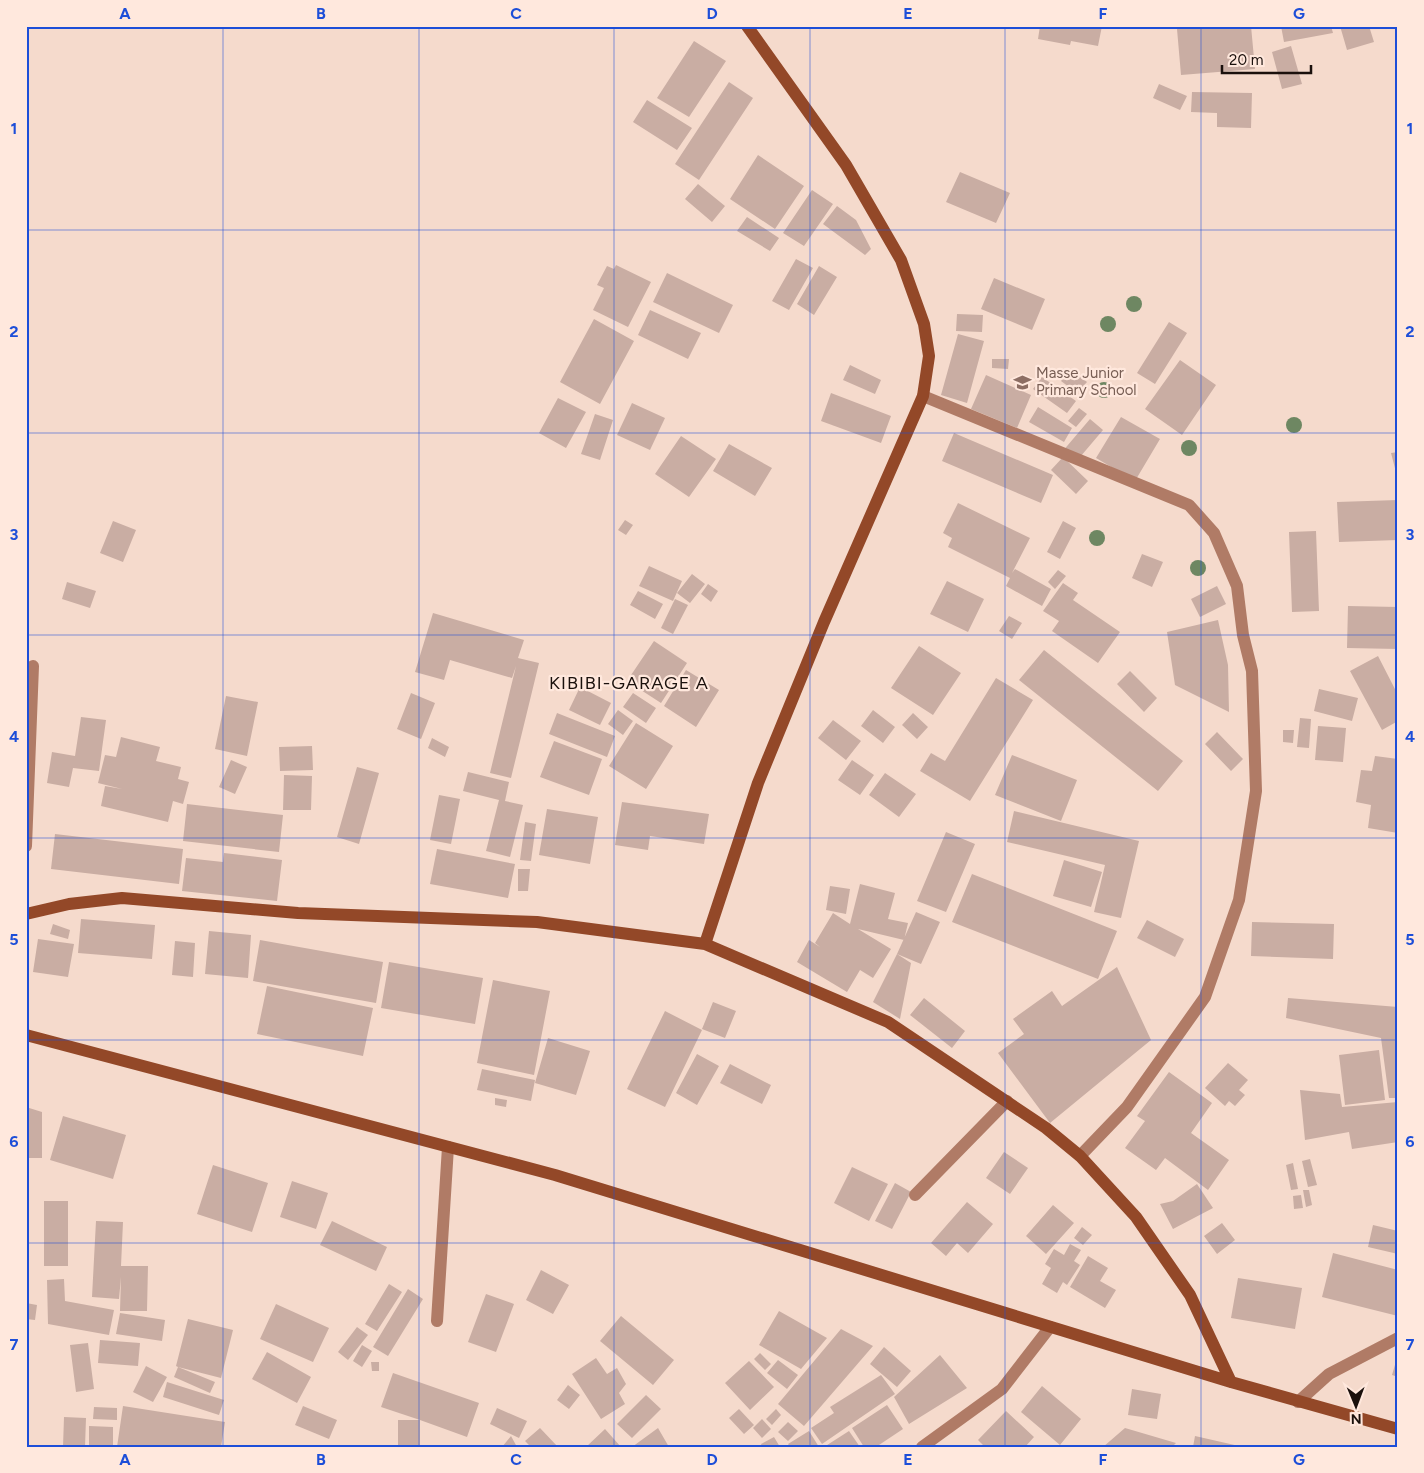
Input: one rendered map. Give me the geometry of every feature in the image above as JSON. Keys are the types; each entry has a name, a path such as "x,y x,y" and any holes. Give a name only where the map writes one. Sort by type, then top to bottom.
{"street":[{"path":"705,944 758,783 824,622 923,396 929,356 924,324 900,260 846,165 751,28"},
{"path":"923,396 1189,505 1214,533 1237,586 1243,635 1252,671 1256,791 1238,900 1205,997 1127,1106 1080,1156"},
{"path":"26,846 33,666"},
{"path":"26,914 69,904 122,898 298,913 537,922 705,944 888,1022 1046,1128 1080,1156 1136,1217 1190,1295 1231,1382"},
{"path":"26,1036 555,1175 1231,1382 1398,1429"},
{"path":"915,1195 1007,1101"},
{"path":"437,1321 448,1147"},
{"path":"922,1447 1002,1389 1050,1327"},
{"path":"1298,1402 1329,1374 1398,1338"}],"building":[{"path":"1040,26 1102,26 1098,46 1071,41 1070,45 1038,39"},
{"path":"1208,26 1251,26 1255,69 1181,75 1177,29"},
{"path":"1281,26 1331,26 1333,33 1284,42"},
{"path":"1340,26 1369,26 1374,42 1347,50"},
{"path":"694,41 726,61 689,117 657,98"},
{"path":"1291,46 1302,84 1282,89 1272,52"},
{"path":"729,82 753,98 699,180 675,164"},
{"path":"1159,84 1187,96 1180,110 1153,98"},
{"path":"1192,92 1252,93 1251,128 1217,127 1217,113 1191,112"},
{"path":"647,100 692,128 677,150 633,122"},
{"path":"758,155 804,186 775,229 730,199"},
{"path":"960,172 1010,193 996,223 946,202"},
{"path":"698,184 725,206 712,222 685,199"},
{"path":"812,190 833,204 804,246 783,233"},
{"path":"837,206 856,220 871,249 865,255 823,224"},
{"path":"747,217 779,238 770,251 737,231"},
{"path":"796,259 813,268 789,310 772,301"},
{"path":"616,265 651,282 628,327 593,310 604,288 597,285 607,266 614,269"},
{"path":"819,266 837,277 814,315 797,304"},
{"path":"667,273 733,305 719,333 653,302"},
{"path":"994,278 1045,299 1032,330 981,309"},
{"path":"650,310 701,333 688,359 638,335"},
{"path":"957,314 983,315 982,332 956,331"},
{"path":"594,319 634,341 600,404 560,382"},
{"path":"1169,322 1187,333 1155,384 1137,373"},
{"path":"958,334 984,341 967,403 941,395"},
{"path":"992,359 1009,359 1008,369 992,368"},
{"path":"1180,360 1216,385 1182,435 1145,409"},
{"path":"850,365 881,380 875,394 843,380"},
{"path":"1071,369 1087,382 1077,393 1061,381"},
{"path":"986,375 1031,395 1017,428 971,409"},
{"path":"1042,377 1076,401 1067,413 1033,389"},
{"path":"831,393 891,416 881,443 821,421"},
{"path":"558,398 586,412 566,448 539,433"},
{"path":"632,403 665,418 650,450 617,435"},
{"path":"1038,407 1072,428 1064,442 1029,422"},
{"path":"1079,408 1087,414 1076,427 1068,421"},
{"path":"595,414 613,420 600,460 581,454"},
{"path":"1121,417 1160,439 1135,481 1096,458"},
{"path":"1090,419 1103,430 1075,463 1062,452"},
{"path":"954,433 1053,475 1041,503 942,461"},
{"path":"681,436 716,459 689,497 655,474"},
{"path":"729,444 772,468 755,496 713,471"},
{"path":"1398,452 1398,476 1397,476 1391,453"},
{"path":"1063,457 1088,481 1076,494 1051,470"},
{"path":"1398,500 1398,540 1339,542 1337,502"},
{"path":"958,503 1030,538 1012,573 1015,569 1051,589 1042,606 1006,586 1010,578 948,547 952,538 943,533"},
{"path":"625,520 633,525 626,535 618,530"},
{"path":"113,521 136,530 123,562 100,553"},
{"path":"1063,521 1076,528 1060,559 1047,552"},
{"path":"1316,531 1319,611 1292,612 1289,532"},
{"path":"1142,554 1163,562 1152,587 1132,578"},
{"path":"649,566 682,581 673,601 639,586"},
{"path":"1058,570 1066,576 1055,589 1048,582"},
{"path":"692,574 705,584 690,603 677,593"},
{"path":"947,581 984,599 968,632 930,614"},
{"path":"67,582 96,591 90,608 62,599"},
{"path":"1063,583 1078,593 1073,600 1120,632 1098,663 1052,631 1059,621 1043,611"},
{"path":"708,584 718,591 711,602 701,594"},
{"path":"1217,586 1226,604 1200,617 1191,599"},
{"path":"638,591 663,604 655,619 630,605"},
{"path":"675,599 688,605 673,634 661,628"},
{"path":"1348,606 1398,607 1398,649 1347,648"},
{"path":"433,613 524,640 518,658 539,663 511,778 490,773 516,666 512,678 450,660 444,680 415,672"},
{"path":"1009,616 1022,623 1012,639 999,631"},
{"path":"1218,620 1228,665 1229,712 1175,685 1167,632"},
{"path":"654,641 687,663 661,703 627,681"},
{"path":"919,646 961,673 933,715 891,688"},
{"path":"1044,650 1183,761 1158,791 1019,680"},
{"path":"1378,656 1398,695 1398,721 1382,730 1350,671"},
{"path":"686,670 719,690 696,727 664,706"},
{"path":"1130,671 1157,698 1144,712 1117,684"},
{"path":"996,678 1033,700 970,801 920,771 931,753 945,761"},
{"path":"580,687 611,703 600,725 569,710"},
{"path":"1319,689 1358,698 1352,721 1314,711"},
{"path":"411,693 435,703 421,739 397,729"},
{"path":"633,693 656,708 646,723 623,707"},
{"path":"226,696 258,702 247,756 215,749"},
{"path":"618,710 633,721 623,735 608,724"},
{"path":"873,710 895,727 883,743 861,726"},
{"path":"557,713 615,736 607,757 549,734"},
{"path":"913,713 928,727 917,739 902,725"},
{"path":"81,717 106,720 99,771 73,768 69,787 47,783 52,752 75,756"},
{"path":"1300,718 1311,719 1309,748 1297,747"},
{"path":"833,720 861,741 846,760 818,738"},
{"path":"636,723 673,746 646,789 609,766"},
{"path":"1318,726 1346,728 1343,762 1315,760"},
{"path":"1283,730 1294,730 1293,743 1283,742"},
{"path":"1217,732 1243,759 1231,771 1205,744"},
{"path":"121,737 160,747 156,761 181,767 178,779 189,782 183,804 173,801 168,822 101,806 105,786 122,789 98,783 105,755 116,757"},
{"path":"432,738 449,747 445,757 428,748"},
{"path":"554,741 602,759 589,795 540,777"},
{"path":"312,746 313,770 280,771 279,747"},
{"path":"1012,755 1077,780 1061,821 995,795"},
{"path":"1375,756 1398,759 1398,833 1368,828 1371,805 1356,802 1361,770 1372,771"},
{"path":"231,760 247,767 235,794 219,787"},
{"path":"852,760 874,775 860,795 838,780"},
{"path":"357,767 379,773 359,844 337,837"},
{"path":"468,772 509,782 505,801 523,805 510,857 486,851 499,800 463,791"},
{"path":"885,773 916,794 899,817 869,795"},
{"path":"284,775 312,776 311,810 283,810"},
{"path":"439,795 460,799 451,844 430,840"},
{"path":"622,802 709,814 704,844 650,836 648,850 615,845"},
{"path":"187,804 283,815 279,852 183,841"},
{"path":"547,809 598,817 590,864 539,855"},
{"path":"1014,811 1139,841 1121,918 1094,912 1105,865 1007,842"},
{"path":"525,822 536,824 531,861 520,860"},
{"path":"946,832 975,844 946,912 917,901"},
{"path":"55,834 183,849 179,884 51,869"},
{"path":"437,849 515,864 508,898 430,884"},
{"path":"224,853 282,860 277,901 182,891 186,858 223,862"},
{"path":"1064,860 1102,872 1091,907 1053,896"},
{"path":"518,869 530,869 528,891 518,891"},
{"path":"972,874 1117,931 1098,979 952,922"},
{"path":"860,884 895,893 888,919 908,923 904,940 858,929 891,949 873,978 860,970 847,992 797,962 809,940 820,947 815,943 833,913 850,924"},
{"path":"830,886 850,889 846,914 826,910"},
{"path":"916,912 940,922 921,964 897,954"},
{"path":"81,919 155,925 152,959 78,953"},
{"path":"1147,920 1184,939 1175,957 1137,938"},
{"path":"1252,922 1334,924 1333,959 1251,956"},
{"path":"53,924 70,930 68,939 50,934"},
{"path":"209,931 251,935 248,978 205,974"},
{"path":"38,939 74,944 68,977 33,972"},
{"path":"260,940 383,962 376,1003 253,981"},
{"path":"175,941 195,943 193,977 172,975"},
{"path":"897,954 911,963 900,1019 873,1002"},
{"path":"389,962 483,978 475,1024 381,1008"},
{"path":"1117,967 1151,1040 1050,1123 998,1053 1024,1034 1013,1019 1052,991 1062,1006"},
{"path":"493,980 550,991 534,1075 477,1063"},
{"path":"267,986 373,1008 363,1056 257,1034"},
{"path":"924,998 965,1031 952,1048 910,1015"},
{"path":"1288,998 1398,1007 1398,1098 1389,1098 1381,1038 1286,1018"},
{"path":"713,1002 736,1011 725,1038 702,1029"},
{"path":"665,1011 702,1030 665,1107 627,1089"},
{"path":"548,1038 590,1051 576,1095 535,1083"},
{"path":"1379,1050 1385,1100 1345,1105 1339,1055"},
{"path":"697,1054 719,1066 697,1105 676,1093"},
{"path":"1228,1063 1248,1080 1239,1090 1245,1095 1235,1106 1229,1101 1225,1106 1205,1088"},
{"path":"730,1064 771,1085 762,1104 720,1083"},
{"path":"482,1069 535,1080 531,1101 477,1090"},
{"path":"1169,1072 1212,1103 1191,1133 1229,1160 1208,1190 1165,1158 1156,1170 1125,1148 1145,1121 1137,1116"},
{"path":"1300,1090 1340,1094 1342,1107 1398,1102 1398,1142 1352,1149 1349,1132 1305,1140"},
{"path":"495,1098 507,1100 506,1107 495,1105"},
{"path":"26,1107 42,1112 42,1158 26,1158"},
{"path":"63,1116 126,1135 113,1179 50,1160"},
{"path":"1004,1152 1028,1168 1010,1194 986,1178"},
{"path":"1310,1159 1317,1185 1308,1187 1302,1161"},
{"path":"1293,1163 1298,1189 1291,1190 1286,1165"},
{"path":"213,1165 268,1183 252,1232 197,1214"},
{"path":"852,1167 888,1184 869,1221 834,1203"},
{"path":"292,1181 328,1193 316,1229 280,1217"},
{"path":"895,1183 911,1192 892,1229 875,1221"},
{"path":"1197,1184 1213,1208 1173,1229 1160,1204 1173,1201"},
{"path":"1303,1190 1309,1190 1312,1205 1306,1207"},
{"path":"1301,1195 1303,1208 1294,1209 1293,1196"},
{"path":"44,1201 68,1201 68,1266 44,1266"},
{"path":"967,1202 993,1224 968,1253 957,1243 946,1256 931,1243"},
{"path":"1053,1205 1074,1223 1046,1254 1026,1236"},
{"path":"96,1221 123,1222 121,1266 148,1266 147,1311 120,1311 121,1277 119,1299 92,1297"},
{"path":"332,1221 387,1247 376,1271 320,1245"},
{"path":"1222,1223 1235,1240 1217,1254 1204,1236"},
{"path":"1373,1225 1398,1231 1398,1254 1368,1247"},
{"path":"1082,1227 1092,1235 1083,1245 1074,1238"},
{"path":"1070,1244 1081,1250 1074,1261 1080,1265 1067,1285 1063,1282 1057,1293 1042,1284 1051,1268 1045,1264 1054,1249 1064,1255"},
{"path":"1333,1253 1398,1270 1398,1316 1322,1297"},
{"path":"1088,1256 1108,1268 1100,1281 1116,1290 1105,1308 1070,1287"},
{"path":"541,1270 569,1285 553,1314 526,1300"},
{"path":"1238,1278 1302,1288 1295,1329 1231,1318"},
{"path":"64,1279 65,1301 114,1310 109,1335 48,1324 47,1280"},
{"path":"389,1284 402,1292 377,1331 365,1324"},
{"path":"408,1289 423,1299 388,1356 373,1347"},
{"path":"486,1294 514,1304 496,1352 468,1342"},
{"path":"26,1303 37,1305 35,1320 26,1319"},
{"path":"276,1304 329,1328 313,1362 260,1339"},
{"path":"779,1311 827,1338 801,1369 759,1345"},
{"path":"120,1313 165,1320 162,1341 116,1334"},
{"path":"621,1316 674,1360 653,1385 600,1341"},
{"path":"188,1319 233,1330 221,1378 176,1366"},
{"path":"357,1327 368,1335 348,1360 338,1352"},
{"path":"841,1329 873,1346 804,1426 778,1404"},
{"path":"100,1340 140,1343 138,1366 98,1363"},
{"path":"88,1343 94,1389 76,1392 70,1345"},
{"path":"362,1345 372,1351 362,1367 353,1361"},
{"path":"884,1347 911,1371 897,1387 870,1364"},
{"path":"267,1352 311,1377 297,1403 252,1379"},
{"path":"760,1353 771,1364 765,1370 754,1359"},
{"path":"940,1355 967,1388 909,1424 894,1397"},
{"path":"596,1358 607,1374 617,1368 626,1384 619,1393 625,1404 601,1419 572,1374"},
{"path":"1398,1358 1398,1377 1392,1375"},
{"path":"778,1360 798,1375 787,1389 767,1373"},
{"path":"749,1361 774,1387 750,1410 725,1383"},
{"path":"371,1362 379,1362 379,1371 372,1371"},
{"path":"146,1366 167,1377 153,1402 133,1392"},
{"path":"178,1367 215,1382 210,1393 174,1377"},
{"path":"393,1373 479,1403 467,1437 381,1407"},
{"path":"881,1375 895,1394 822,1444 811,1428 834,1413 830,1407"},
{"path":"167,1382 224,1400 219,1415 163,1397"},
{"path":"568,1385 580,1395 569,1409 557,1400"},
{"path":"1042,1386 1081,1419 1060,1445 1021,1412"},
{"path":"1132,1389 1161,1394 1157,1419 1128,1415"},
{"path":"646,1395 661,1409 632,1438 617,1424"},
{"path":"887,1405 903,1429 876,1447 864,1447 852,1428"},
{"path":"123,1406 225,1422 221,1447 117,1447"},
{"path":"303,1406 337,1420 329,1439 295,1425"},
{"path":"94,1407 117,1408 117,1420 93,1419"},
{"path":"497,1408 527,1421 519,1438 490,1424"},
{"path":"739,1409 754,1425 744,1434 729,1418"},
{"path":"776,1409 781,1415 772,1425 766,1419"},
{"path":"1006,1411 1034,1437 1025,1447 985,1447 978,1440"},
{"path":"64,1417 86,1418 85,1447 63,1447"},
{"path":"762,1419 771,1429 762,1438 753,1428"},
{"path":"398,1420 420,1420 420,1447 398,1447"},
{"path":"788,1422 798,1431 788,1441 778,1432"},
{"path":"89,1426 113,1427 113,1447 89,1447"},
{"path":"540,1428 558,1447 531,1447 525,1441"},
{"path":"658,1428 669,1447 632,1447"},
{"path":"1125,1428 1176,1443 1172,1447 1103,1447"},
{"path":"605,1429 621,1447 586,1447"},
{"path":"809,1431 819,1447 790,1447 788,1444"},
{"path":"849,1431 860,1447 824,1447"},
{"path":"511,1436 517,1447 502,1447"},
{"path":"1195,1436 1239,1446 1239,1447 1193,1447"},
{"path":"774,1437 780,1447 762,1447 761,1444"}],"place":[{"name":"Masse Junior Primary School","path":"1022,382"}],"district":[{"name":"KIBIBI-GARAGE A","path":"629,683"}]}
